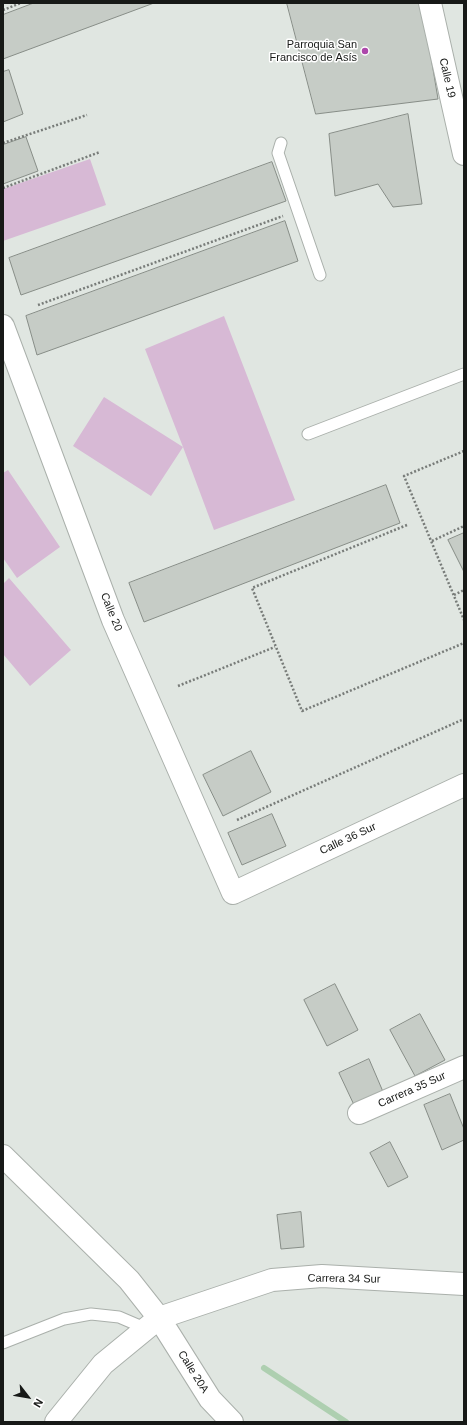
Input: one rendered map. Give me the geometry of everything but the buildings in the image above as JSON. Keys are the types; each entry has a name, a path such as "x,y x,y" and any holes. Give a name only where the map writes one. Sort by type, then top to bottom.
{"street":[{"name":"Calle 19","path":"430,3 464,154"},
{"name":"Calle 20","path":"3,326 113,620 233,893"},
{"name":"Calle 36 Sur","path":"233,893 464,785"},
{"name":"Carrera 35 Sur","path":"359,1113 464,1067"},
{"name":"Calle 20A","path":"3,1156 129,1280 153,1323 210,1398 232,1422"},
{"name":"Carrera 34 Sur","path":"56,1422 103,1364 153,1323 272,1280 322,1276 464,1284"}],"lane":[{"path":"281,143 278,153 320,275"},
{"path":"308,434 464,374"},
{"path":"3,1343 64,1319 91,1314 153,1323"}],"path":[{"path":"3,10 21,3"},
{"path":"3,143 88,115"},
{"path":"3,188 100,152"},
{"path":"38,305 298,211"},
{"path":"464,451 404,476 464,620"},
{"path":"406,525 252,588 302,711 464,643"},
{"path":"432,541 464,526"},
{"path":"454,595 464,590"},
{"path":"178,686 275,646"},
{"path":"237,820 464,719"}],"shaded area":[{"path":"90,159 106,205 3,241 3,189"},
{"path":"224,316 295,500 214,530 145,349"},
{"path":"104,397 183,447 151,496 73,446"},
{"path":"8,470 60,547 17,578 3,558 3,473"},
{"path":"9,578 71,650 30,686 3,654 3,584"}],"waterway":[{"path":"264,1368 346,1422"}],"place":[{"name":"Parroquia San Francisco de Asís","path":"365,51"}]}
